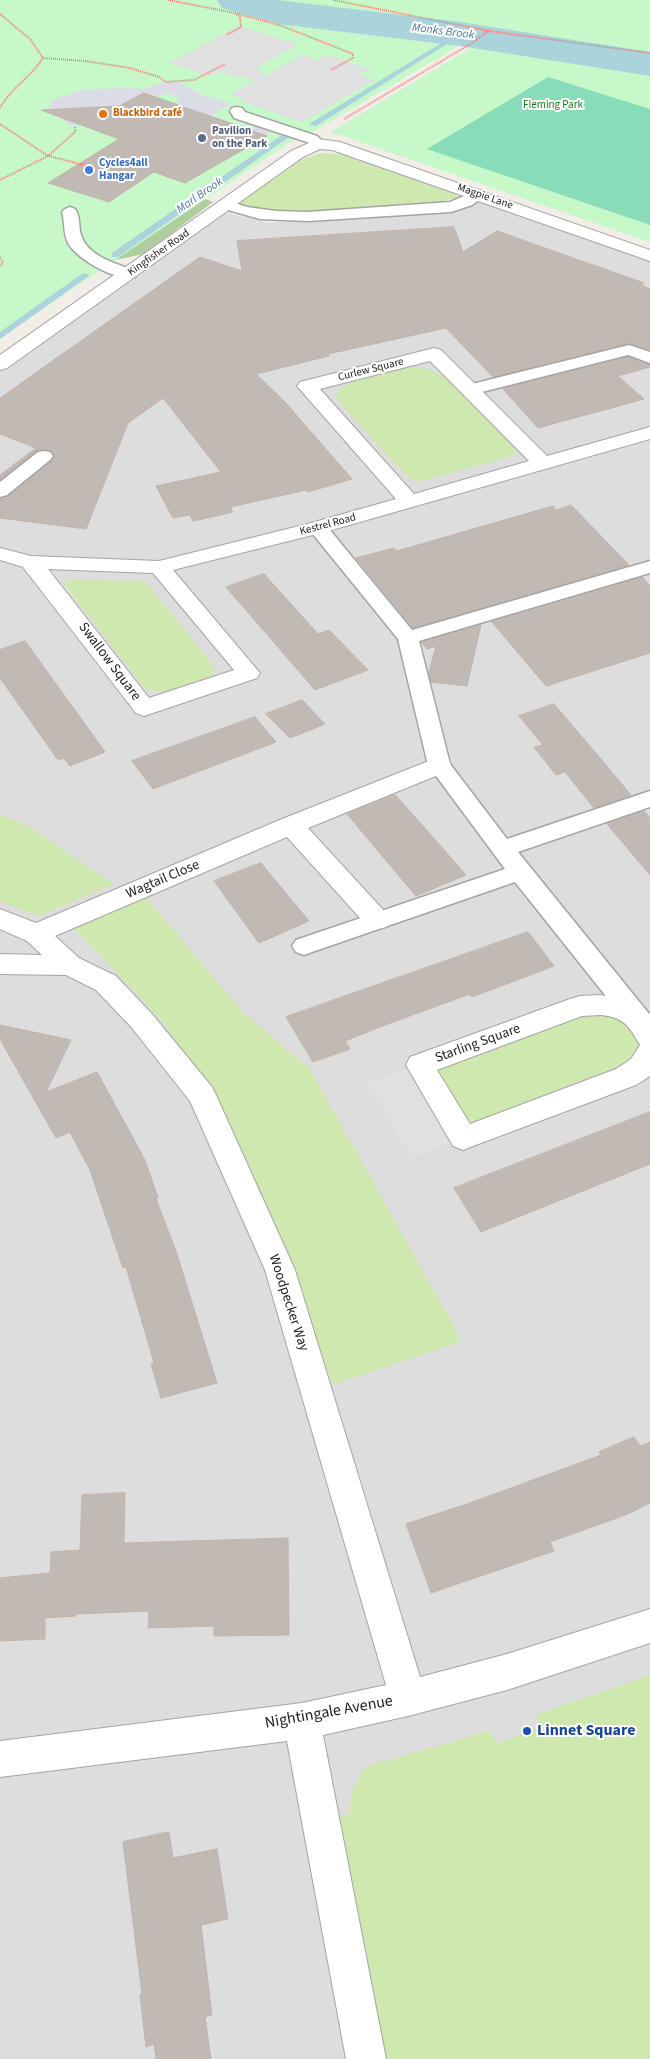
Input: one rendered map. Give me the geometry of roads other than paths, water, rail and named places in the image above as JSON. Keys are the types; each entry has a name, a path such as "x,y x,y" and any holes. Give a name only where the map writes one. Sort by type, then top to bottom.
{"street":[{"name":"Magpie Lane","path":"318,144 334,145 650,256"},
{"name":"Kingfisher Road","path":"0,364 297,154 318,144"},
{"name":"Curlew Square","path":"409,501 308,386 434,354 542,463"},
{"name":"Kestrel Road","path":"0,554 31,562 159,567 318,528 650,433"},
{"name":"Swallow Square","path":"31,562 144,708 249,673 159,567"},
{"name":"Wagtail Close","path":"36,934 291,825 439,765"},
{"path":"291,825 377,920"},
{"name":"Woodpecker Way","path":"0,918 36,934 70,965 106,983 142,1021 202,1095 280,1270 408,1698"},
{"name":"Woodpecker Way","path":"0,964 70,965"},
{"name":"Starling Square","path":"647,1026 629,1012 613,1006 596,1003 580,1006 420,1065 463,1138 626,1076 640,1069 649,1058 650,1052"},
{"name":"Nightingale Avenue","path":"0,1759 302,1721 408,1698 507,1672 650,1626"},
{"path":"302,1721 366,2059"}],"lane":[{"path":"237,111 239,115 312,139 318,144"},
{"path":"226,205 265,215 300,217 451,207 467,202 478,195"},
{"path":"70,212 73,220 72,233 81,251 92,258 129,274"},
{"path":"470,390 629,350 650,358"},
{"path":"0,491 44,456"},
{"path":"318,528 408,638 439,765 520,872 647,1026"},
{"path":"408,638 650,567"},
{"path":"503,849 650,799"},
{"path":"304,946 520,872"}],"waterway":[{"name":"Monks Brook","path":"236,0 278,12 460,34 650,64"},
{"name":"Marl Brook","path":"313,124 460,34"},
{"name":"Marl Brook","path":"115,255 285,137"},
{"name":"Marl Brook","path":"0,336 86,275"}],"place":[{"name":"Blackbird café","path":"103,114"},
{"name":"Pavilion on the Park","path":"202,138"},
{"name":"Cycles4all Hangar","path":"89,170"},
{"name":"Linnet Square","path":"527,1731"}],"park label":[{"name":"Fleming Park","path":"553,106"}]}
